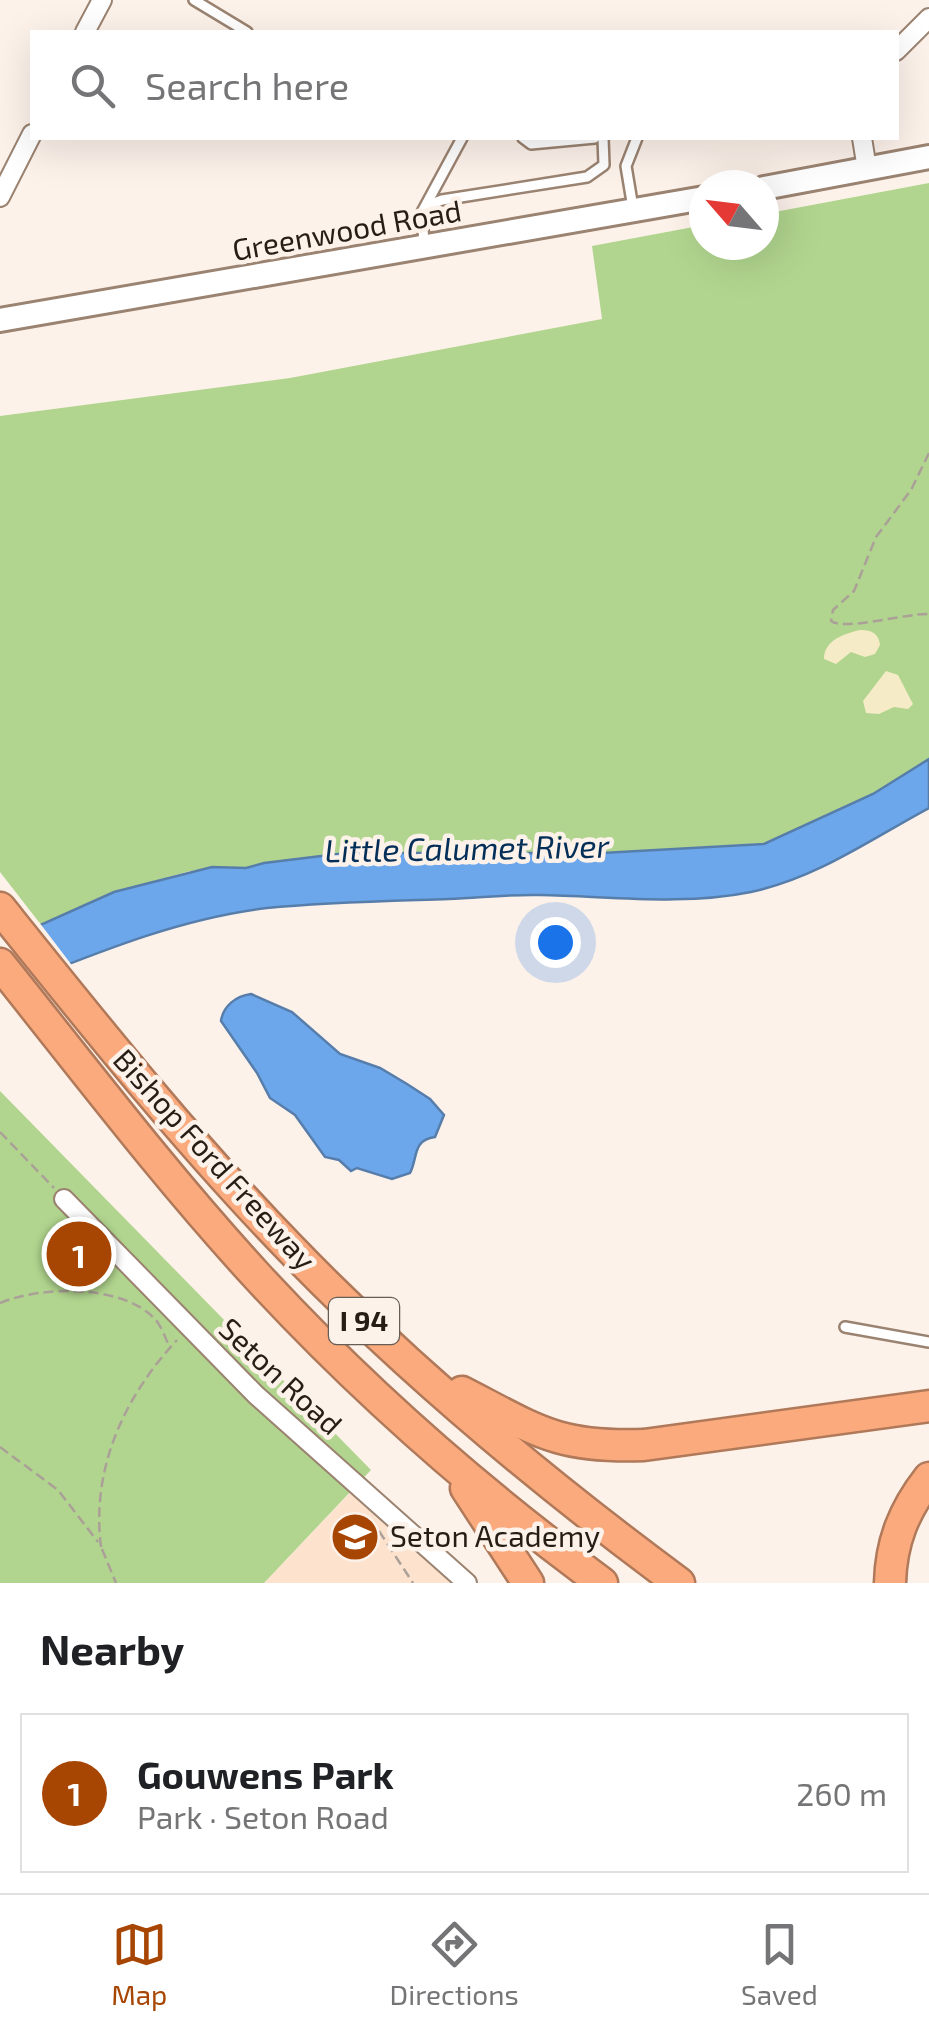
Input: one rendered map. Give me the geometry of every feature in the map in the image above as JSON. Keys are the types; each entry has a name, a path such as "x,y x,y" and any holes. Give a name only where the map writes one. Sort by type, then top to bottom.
{"highway":[{"name":"Bishop Ford Freeway","path":"0,908 88,1018 290,1248 413,1367 516,1458 679,1583"},
{"name":"Bishop Ford Freeway","path":"0,964 181,1190 257,1276 328,1349 451,1464 602,1583"},
{"path":"413,1367 531,1430 567,1442 605,1446 644,1445 929,1406"},
{"path":"451,1464 528,1583"},
{"path":"890,1583 894,1544 902,1520 929,1478"}],"street":[{"path":"86,30 102,0"},
{"path":"899,49 929,18"},
{"path":"0,198 30,138"},
{"path":"862,140 867,169"},
{"path":"779,185 929,157"},
{"name":"Greenwood Road","path":"0,320 689,201"},
{"name":"Seton Road","path":"64,1199 270,1407 468,1583"}],"lane":[{"path":"194,0 244,30"},
{"path":"425,248 421,216 461,140"},
{"path":"526,140 531,144 574,140"},
{"path":"426,206 588,176 604,165 603,140"},
{"path":"634,211 626,166 636,140"},
{"path":"845,1328 929,1342"}],"path":[{"path":"929,453 916,481 876,537 854,591 833,610 831,622 842,626 897,615 929,614"},
{"path":"0,1132 64,1199"},
{"path":"0,1304 49,1292 116,1299 155,1318 170,1348"},
{"path":"101,1547 98,1508 110,1448 139,1388 188,1328"},
{"path":"0,1447 58,1490 101,1547 116,1583"},
{"path":"379,1531 413,1583"}],"shaded area":[{"name":"Seton Academy","path":"351,1492 455,1583 264,1583"}],"green space":[{"path":"929,183 929,759 873,794 764,843 602,853 346,853 246,868 190,871 114,892 42,926 0,872 0,416 290,378 602,319 592,246 689,228 689,260 779,260 779,211"},
{"path":"0,1091 371,1470 264,1583 0,1583"}],"sand":[{"path":"861,630 878,638 880,645 875,654 865,657 851,652 836,664 824,659 831,642"},
{"path":"886,671 898,675 913,704 908,709 894,707 879,714 866,713 863,701"}],"water":[{"path":"929,759 929,808 821,867 751,892 699,899 517,895 267,908 165,930 0,991 0,943 114,892 212,867 246,868 346,853 602,853 764,844 873,794"},
{"path":"251,994 292,1012 340,1054 380,1068 430,1099 444,1115 435,1137 419,1146 410,1173 392,1179 357,1168 351,1171 339,1160 325,1157 295,1115 270,1098 221,1021 231,1003"}],"pier":[{"path":"39,922 74,968 0,996 0,938"}],"place":[{"name":"Gouwens Park","path":"79,1254"},
{"name":"Seton Academy","path":"355,1537"}],"water label":[{"name":"Little Calumet River","path":"467,849"}]}
